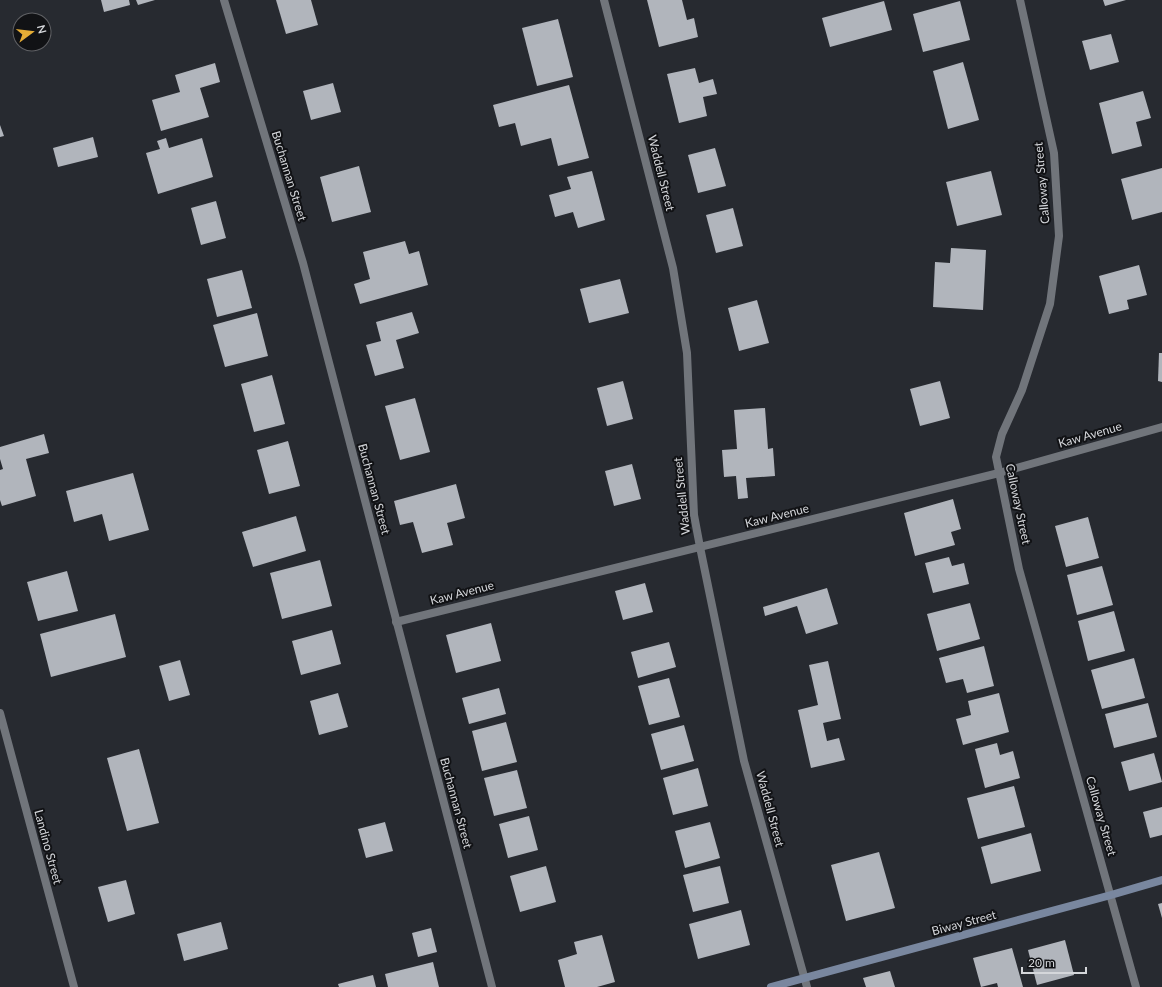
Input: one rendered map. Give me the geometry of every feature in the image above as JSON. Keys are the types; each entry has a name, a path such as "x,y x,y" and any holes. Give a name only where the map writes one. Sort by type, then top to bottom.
{"street":[{"name":"Buchannan Street","path":"224,0 303,263 492,987"},
{"name":"Waddell Street","path":"604,0 674,276 687,353 694,515 744,761 807,987"},
{"name":"Calloway Street","path":"1020,0 1054,153 1059,236 1050,304 1022,390 1002,434 996,457 1019,569 1136,987"},
{"name":"Kaw Avenue","path":"396,622 999,473 1162,427"},
{"name":"Landino Street","path":"0,713 74,987"},
{"name":"Biway Street","path":"771,987 1111,896 1162,880"}],"building":[{"path":"101,0 129,0 130,5 104,12"},
{"path":"136,0 155,0 138,5"},
{"path":"276,0 311,0 318,25 286,34"},
{"path":"647,0 682,0 687,20 694,18 698,37 659,47"},
{"path":"1103,0 1126,0 1105,6"},
{"path":"884,1 892,30 830,47 822,18"},
{"path":"960,1 970,40 923,52 913,14"},
{"path":"558,19 573,77 537,86 522,28"},
{"path":"1111,34 1119,62 1090,70 1082,41"},
{"path":"963,62 979,120 948,129 933,71"},
{"path":"215,63 220,82 200,88 209,117 161,131 152,100 180,92 175,75"},
{"path":"695,68 699,83 713,79 717,94 703,97 707,116 679,123 667,74"},
{"path":"333,83 341,112 311,120 303,91"},
{"path":"569,85 589,158 558,166 551,138 521,146 515,123 499,127 493,105"},
{"path":"1143,91 1151,118 1136,122 1142,146 1112,154 1099,103"},
{"path":"0,125 4,136 0,137"},
{"path":"93,137 98,157 58,167 53,148"},
{"path":"166,138 169,148 202,138 213,177 158,194 146,153 160,149 157,141"},
{"path":"715,148 726,186 698,193 688,155"},
{"path":"359,166 371,212 332,222 320,177"},
{"path":"1162,168 1162,212 1132,220 1121,179"},
{"path":"592,171 605,220 578,228 573,212 555,217 549,195 571,189 567,177"},
{"path":"991,171 1002,215 957,226 946,182"},
{"path":"216,201 226,238 201,245 191,208"},
{"path":"733,208 743,246 716,253 706,215"},
{"path":"405,241 409,254 419,251 428,285 360,304 354,284 370,279 363,252"},
{"path":"951,248 986,250 983,310 933,307 935,262 950,263"},
{"path":"1139,265 1147,295 1127,300 1129,309 1109,314 1099,276"},
{"path":"242,270 252,308 217,317 207,279"},
{"path":"620,279 629,313 589,323 580,289"},
{"path":"757,300 769,343 739,351 728,308"},
{"path":"412,312 419,333 396,340 404,368 375,376 366,345 381,341 376,322"},
{"path":"257,313 268,356 225,367 213,325"},
{"path":"1159,353 1162,353 1162,382 1158,381"},
{"path":"272,375 285,424 254,432 241,384"},
{"path":"623,381 633,419 607,426 597,388"},
{"path":"940,381 950,418 920,426 910,389"},
{"path":"415,398 430,452 400,460 385,406"},
{"path":"765,408 768,449 773,448 775,476 746,478 748,498 738,499 736,476 724,477 722,450 737,449 734,410"},
{"path":"44,434 49,453 26,459 36,496 2,506 0,500 0,470 3,469 0,459 0,447"},
{"path":"288,441 300,486 269,494 257,450"},
{"path":"632,464 641,499 614,506 605,471"},
{"path":"133,473 149,530 109,541 102,514 74,522 66,491"},
{"path":"456,484 465,518 447,523 453,545 422,553 413,522 400,525 394,501"},
{"path":"953,499 961,529 951,532 955,545 915,556 904,513"},
{"path":"296,516 306,551 253,567 242,532"},
{"path":"1088,517 1099,558 1066,567 1055,526"},
{"path":"949,557 952,566 964,563 969,584 933,593 925,563"},
{"path":"320,560 332,606 282,619 270,573"},
{"path":"1102,566 1113,605 1077,615 1067,575"},
{"path":"67,571 78,611 38,621 27,582"},
{"path":"645,583 653,612 623,620 615,591"},
{"path":"827,588 838,624 806,634 797,606 765,616 763,607"},
{"path":"970,603 980,639 937,651 927,614"},
{"path":"1114,611 1125,651 1088,661 1078,621"},
{"path":"115,614 126,657 51,677 40,634"},
{"path":"491,623 501,661 456,673 446,635"},
{"path":"332,630 341,664 301,675 292,641"},
{"path":"669,642 676,667 638,678 631,652"},
{"path":"984,646 994,686 967,693 963,679 946,683 939,658"},
{"path":"1134,658 1145,698 1102,709 1091,670"},
{"path":"180,660 190,695 169,701 159,666"},
{"path":"828,661 841,719 823,723 827,741 839,738 845,760 811,768 798,710 818,705 809,665"},
{"path":"669,678 680,717 649,725 638,686"},
{"path":"499,688 506,714 469,724 462,698"},
{"path":"338,693 348,727 319,735 310,701"},
{"path":"999,693 1009,732 963,745 956,719 971,715 968,701"},
{"path":"1148,703 1157,737 1114,748 1105,714"},
{"path":"506,722 517,762 482,771 472,731"},
{"path":"684,725 694,761 661,770 651,734"},
{"path":"997,743 1000,755 1013,751 1020,778 985,788 975,749"},
{"path":"139,749 159,823 127,831 107,758"},
{"path":"1154,753 1162,782 1129,791 1121,762"},
{"path":"698,768 708,806 673,815 663,778"},
{"path":"517,770 527,808 494,816 484,778"},
{"path":"1014,786 1025,827 978,839 967,798"},
{"path":"1162,807 1162,835 1150,838 1143,812"},
{"path":"529,816 538,850 508,858 499,824"},
{"path":"385,822 393,851 366,858 358,829"},
{"path":"710,822 720,858 685,868 675,831"},
{"path":"1031,833 1041,871 991,884 981,847"},
{"path":"879,852 895,908 846,921 831,865"},
{"path":"546,866 556,902 520,912 510,876"},
{"path":"720,866 729,903 693,912 683,875"},
{"path":"126,880 135,914 108,922 98,887"},
{"path":"1162,903 1162,918 1158,904"},
{"path":"741,910 750,945 698,959 689,924"},
{"path":"221,922 228,949 184,961 177,934"},
{"path":"431,928 437,952 418,957 412,933"},
{"path":"602,935 615,982 597,987 565,987 558,960 577,954 574,942"},
{"path":"1065,940 1074,975 1037,985 1028,950"},
{"path":"1012,948 1023,987 998,987 997,983 981,987 973,958"},
{"path":"433,962 439,987 388,987 385,974"},
{"path":"890,971 895,987 866,987 863,978"},
{"path":"373,975 376,987 339,987 338,984"}]}
